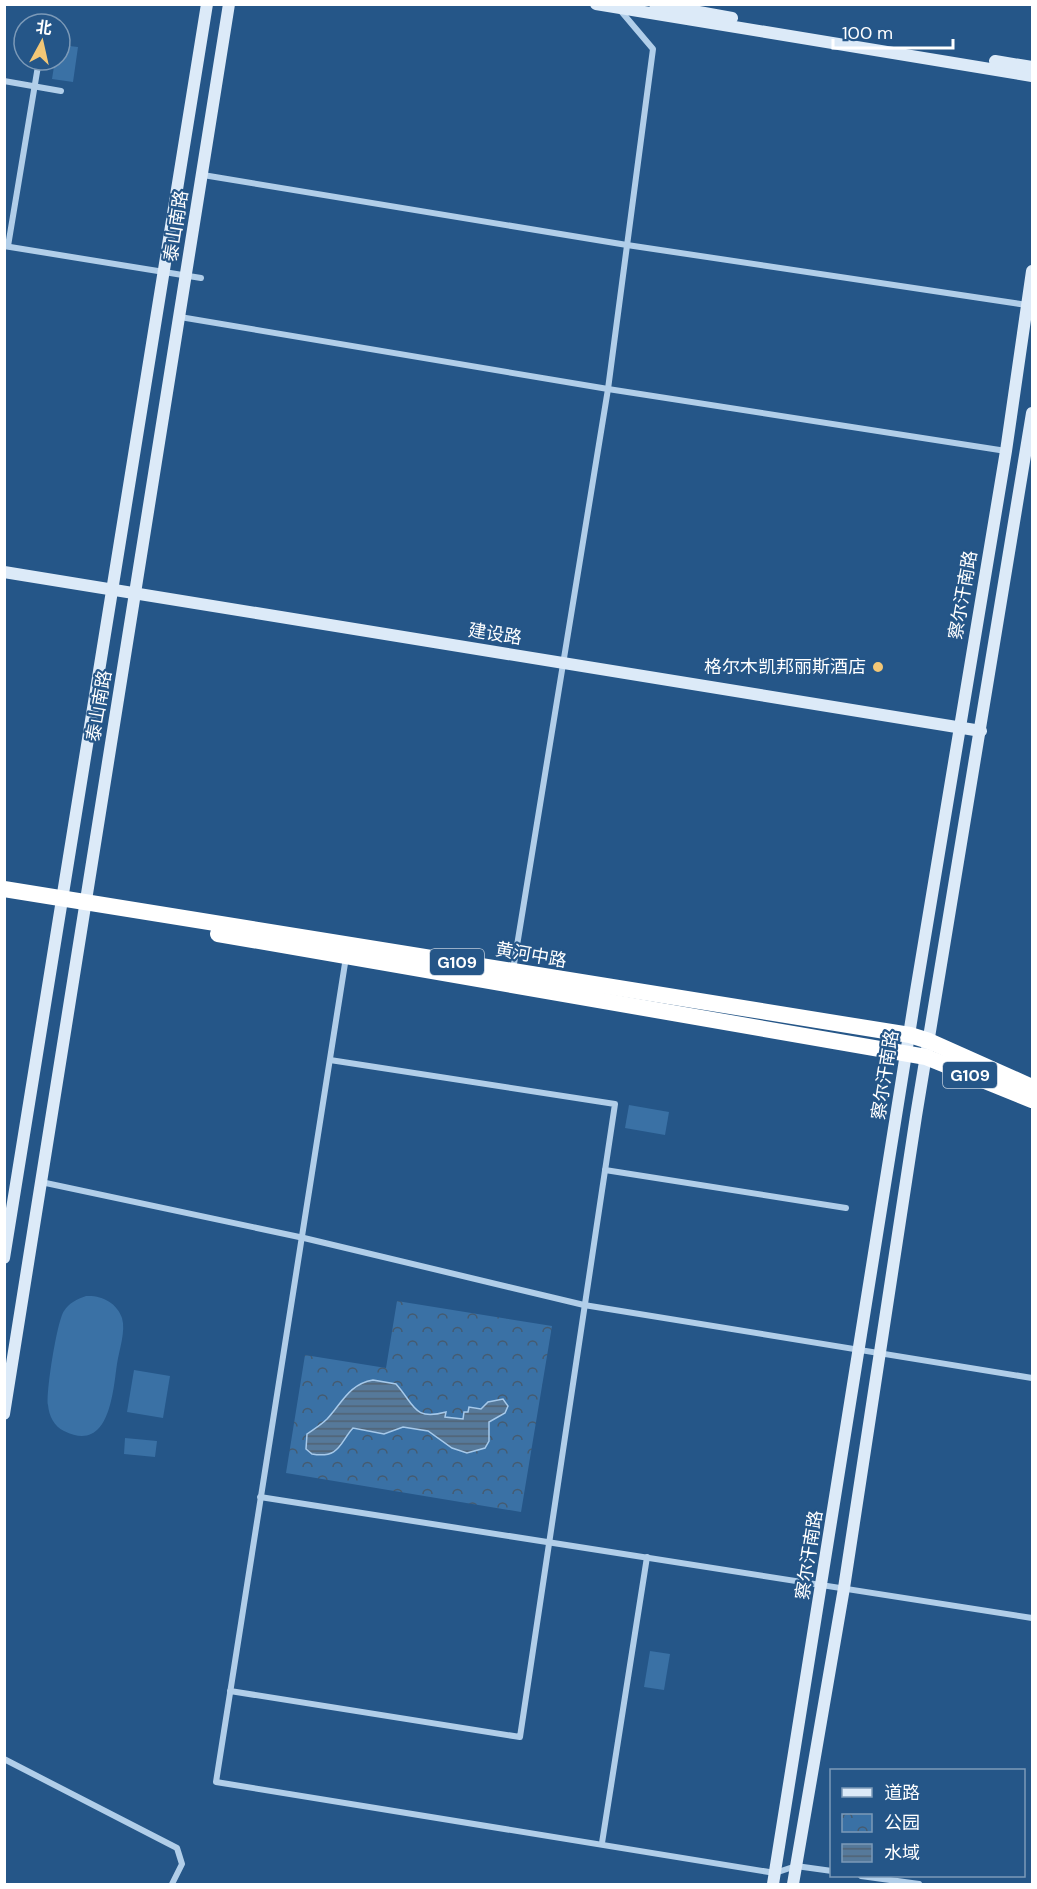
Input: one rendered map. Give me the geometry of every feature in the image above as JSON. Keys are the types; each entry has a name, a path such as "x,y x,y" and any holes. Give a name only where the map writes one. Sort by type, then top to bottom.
{"highway":[{"name":"黄河中路","path":"4,889 61,903 511,978 578,995 906,1054"},
{"name":"黄河中路","path":"4,898 61,903"},
{"name":"黄河中路","path":"84,907 346,956 910,1035"},
{"name":"G109","path":"910,1035 928,1049 1032,1100"},
{"name":"G109","path":"906,1054 928,1049 1032,1087"}],"main road":[{"name":"泰山南路","path":"4,1258 207,4"},
{"name":"泰山南路","path":"4,1414 229,4"},
{"path":"596,4 1032,76"},
{"path":"655,4 1032,67"},
{"name":"察尔汗南路","path":"774,1879 959,727 1006,451 1032,271"},
{"name":"察尔汗南路","path":"793,1884 844,1588 916,1116 1032,413"},
{"name":"建设路","path":"4,572 981,731"},
{"path":"898,1113 916,1116"}],"street":[{"path":"511,978 608,389 653,49 617,8"},
{"path":"37,72 6,246 201,278"},
{"path":"4,81 61,91"},
{"path":"203,175 627,245 1027,305"},
{"path":"180,317 608,389 1006,451"},
{"path":"346,956 304,1238 260,1497 216,1782 602,1843 774,1879 796,1866 830,1871"},
{"path":"230,1691 520,1737 615,1104 330,1060"},
{"path":"605,1170 846,1208"},
{"path":"41,1182 304,1238 584,1305 1032,1378"},
{"path":"260,1497 1032,1618"},
{"path":"602,1843 647,1557"},
{"path":"4,1759 177,1848 182,1864 172,1884"},
{"path":"874,1877 919,1884"}],"green space":[{"path":"72,46 78,47 73,82 52,79 53,72 72,72"},
{"path":"629,1105 669,1112 665,1135 625,1128"},
{"path":"86,1296 103,1299 113,1304 122,1318 123,1329 114,1389 106,1416 100,1427 91,1434 79,1436 60,1429 55,1423 50,1413 48,1398 61,1317 71,1304"},
{"path":"397,1301 552,1326 521,1512 286,1473 305,1355 386,1368"},
{"path":"134,1370 170,1376 163,1418 127,1412"},
{"path":"125,1438 157,1441 155,1457 124,1454"},
{"path":"650,1651 670,1654 664,1690 644,1687"}],"water":[{"path":"373,1380 396,1384 421,1413 446,1412 445,1417 463,1419 464,1412 468,1412 469,1407 481,1409 488,1402 503,1399 508,1406 505,1413 489,1422 489,1441 485,1448 467,1453 452,1448 428,1431 403,1427 384,1434 353,1428 334,1452 321,1455 312,1454 306,1449 307,1434 327,1419 352,1390"}],"place":[{"name":"格尔木凯邦丽斯酒店","path":"878,667"}]}
